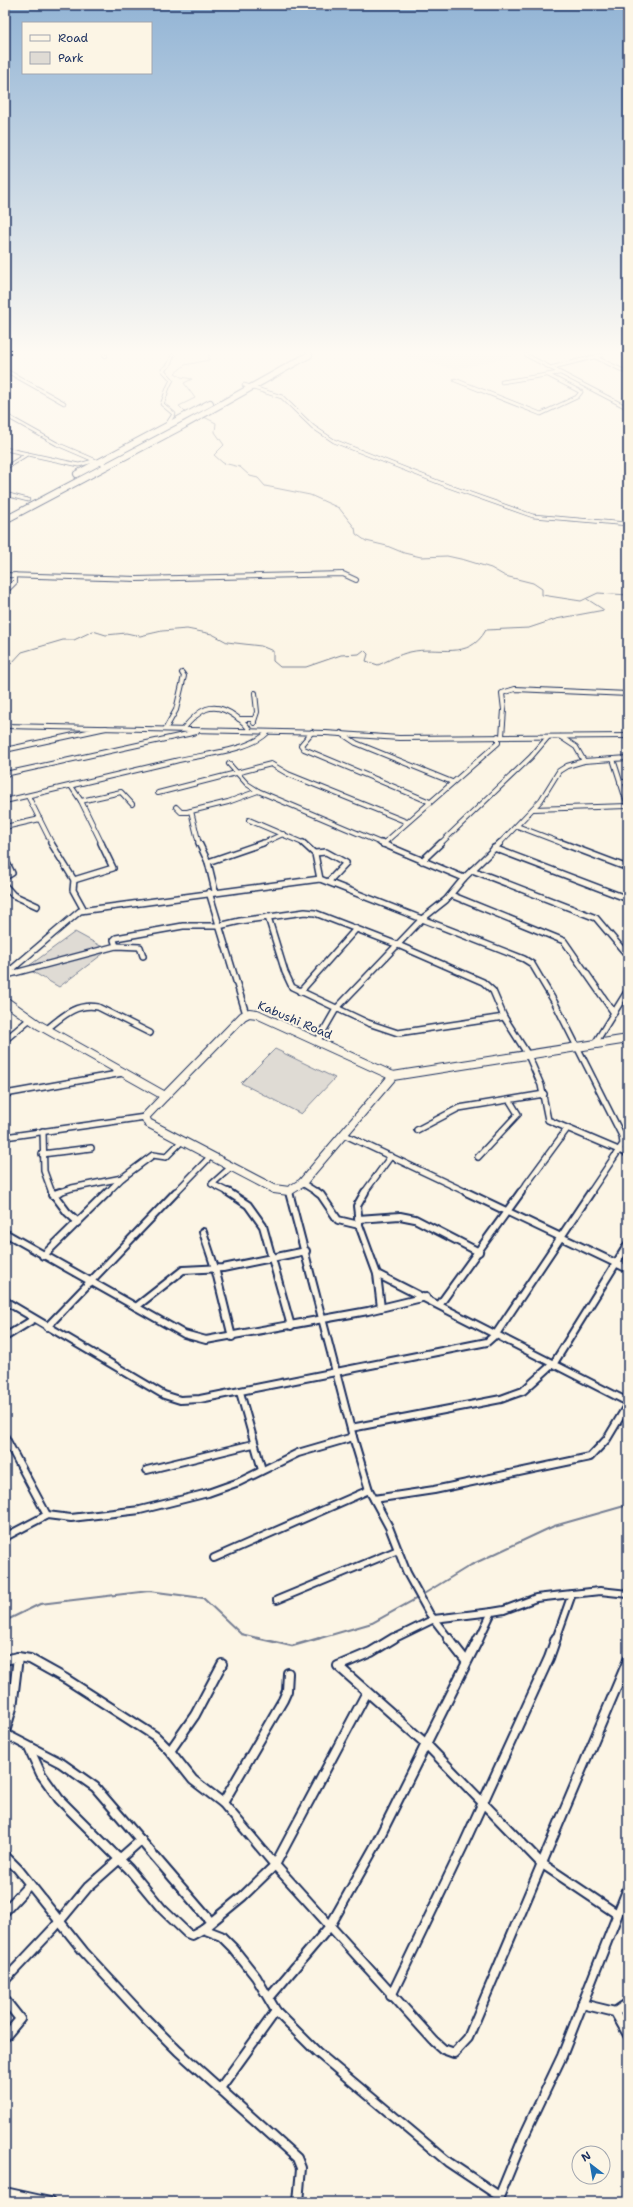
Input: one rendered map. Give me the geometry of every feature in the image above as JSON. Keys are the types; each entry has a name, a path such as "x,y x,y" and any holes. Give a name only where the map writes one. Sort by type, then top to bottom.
{"highway":[{"path":"5,512 104,458"},
{"path":"5,520 123,458"}],"main road":[{"path":"5,1001 47,1030 123,1074 165,1096"},
{"name":"Kabushi Road","path":"146,1117 246,1014 257,1014 393,1076"},
{"path":"146,1117 148,1123 181,1142 274,1188 289,1191 302,1183 393,1076 628,1040"}],"street":[{"path":"5,468 21,458"},
{"path":"46,458 79,465 96,462"},
{"path":"88,458 108,466"},
{"path":"377,458 448,486 533,516 628,524"},
{"path":"5,494 28,500"},
{"path":"5,575 137,579 337,574 351,577 356,580"},
{"path":"5,592 15,582 15,575"},
{"path":"166,728 173,719 179,700 184,676 182,673"},
{"path":"383,844 498,743 504,710 502,693 505,691 515,690 628,694"},
{"path":"249,726 254,721 257,712 255,693"},
{"path":"183,729 195,715 213,706 228,709 249,726 250,732"},
{"path":"239,718 254,721"},
{"path":"5,726 166,728 267,733 312,732 399,738 628,736"},
{"path":"5,750 94,732 108,727"},
{"path":"5,774 203,730"},
{"path":"312,732 302,745 304,749 430,802"},
{"path":"5,801 179,760 210,755 253,742 262,738 267,733"},
{"path":"341,733 356,743 452,782"},
{"path":"422,861 531,757 548,737"},
{"path":"560,737 574,746 584,761"},
{"path":"317,1042 336,1009 422,918 450,895 464,878 533,809 541,800 559,771 567,766 584,761 628,758"},
{"path":"533,809 628,806 613,759"},
{"path":"229,764 258,791 464,878"},
{"path":"158,793 271,764 288,774 408,822"},
{"path":"620,782 628,782"},
{"path":"71,786 81,801 113,868 74,880"},
{"path":"176,807 182,813 228,802 258,791"},
{"path":"81,801 121,792 132,804"},
{"path":"28,796 56,852 74,880 73,890 84,910"},
{"path":"191,811 199,845 208,862 219,926 246,1014"},
{"path":"5,827 40,819"},
{"path":"249,820 283,834 311,848 315,853 320,879"},
{"path":"517,826 628,868"},
{"path":"208,862 259,845 283,834"},
{"path":"494,848 628,899"},
{"path":"315,853 326,852 346,863 329,881"},
{"path":"5,859 12,873 5,877"},
{"path":"472,870 596,918 628,956"},
{"path":"5,975 69,918 84,910 320,879 329,881 524,959 532,964 578,1047 626,1143 496,1334 487,1342 474,1346 240,1392 180,1400 164,1395 5,1301"},
{"path":"5,886 13,895 38,906"},
{"path":"450,895 564,941 614,1013"},
{"path":"116,946 114,939 117,937 183,926 219,926 268,917 310,912 398,945 487,984 493,991 504,1017 528,1055 544,1094 548,1120 628,1154"},
{"path":"268,917 285,972 292,987 336,1009 398,1033 504,1017"},
{"path":"300,992 356,929"},
{"path":"5,975 116,946 140,946 143,956"},
{"path":"594,1045 628,990"},
{"path":"47,1030 75,1008 92,1006 150,1033"},
{"path":"5,1040 30,1019"},
{"path":"5,1094 123,1074"},
{"path":"417,1130 441,1116 459,1108 510,1101 544,1094"},
{"path":"478,1157 518,1114 510,1101"},
{"path":"5,1137 146,1117"},
{"path":"440,1304 568,1129"},
{"path":"43,1131 42,1154 45,1173 52,1195 59,1205 78,1222"},
{"path":"344,1134 628,1268"},
{"path":"43,1256 122,1178 153,1155 161,1159 165,1158 181,1142"},
{"path":"42,1154 91,1148"},
{"path":"47,1327 93,1283 143,1227 211,1156"},
{"path":"381,1308 376,1274 358,1222 357,1206 359,1200 391,1156"},
{"path":"231,1167 212,1184 247,1203 257,1214 263,1226 290,1326"},
{"path":"52,1195 72,1188 122,1178"},
{"path":"302,1183 321,1195 338,1220 358,1222 400,1216 415,1219 479,1252"},
{"path":"289,1191 324,1320 353,1437 369,1490 398,1550 407,1574 434,1619 466,1661"},
{"path":"203,1232 215,1268 232,1336"},
{"path":"5,1233 43,1256 192,1337 206,1340 324,1320 426,1297"},
{"path":"351,1428 515,1395 531,1385 554,1363 628,1244"},
{"path":"136,1307 180,1272 215,1268 306,1251"},
{"path":"374,1499 434,1490 590,1457 596,1453 609,1436 628,1403 440,1304 376,1274"},
{"path":"5,1337 34,1319"},
{"path":"240,1392 253,1444 262,1470"},
{"path":"5,1437 47,1515"},
{"path":"5,1537 47,1515 72,1518 140,1510 208,1493 239,1482 312,1447 353,1437"},
{"path":"148,1470 253,1444"},
{"path":"214,1558 369,1490"},
{"path":"277,1600 398,1550"},
{"path":"617,1914 541,1863 425,1743 338,1666 371,1652 398,1635 434,1619 504,1610 536,1598 572,1594 595,1589 612,1590 628,1594"},
{"path":"391,1996 549,1658 572,1594"},
{"path":"269,1998 330,1926 374,1848 425,1743 450,1698 466,1661 492,1612"},
{"path":"18,1657 12,1708 5,1733 29,1748 61,1763 95,1787 211,1922"},
{"path":"5,1660 18,1657 30,1659 66,1679 145,1730 170,1751 193,1780 223,1803 275,1865 391,1996 441,2048 448,2052 454,2053 468,2038 488,1995 541,1863 628,1660"},
{"path":"170,1751 195,1715 222,1664"},
{"path":"223,1803 283,1700 287,1691 288,1673"},
{"path":"29,1748 41,1774 59,1799 119,1858 151,1893 162,1909 187,1933 196,1934 243,1896 275,1865 367,1692"},
{"path":"5,1980 88,1887 141,1840"},
{"path":"5,1856 18,1869 29,1885 60,1920 84,1952 125,1997 178,2051 221,2088 297,2158 301,2168 298,2202"},
{"path":"5,1911 29,1885"},
{"path":"203,1929 214,1932 233,1948 245,1962 276,2011 317,2052 436,2153 498,2199 524,2136 560,2063 628,1888"},
{"path":"5,2000 20,2019 5,2037"},
{"path":"615,2012 628,2003"},
{"path":"582,2004 615,2012 628,2035"},
{"path":"221,2088 276,2011"},
{"path":"5,2192 50,2202"}],"green space":[{"path":"75,932 108,950 59,987 26,968"},
{"path":"275,1049 335,1078 301,1114 241,1083"}],"waterway":[{"path":"217,458 223,463 240,467 250,476 258,478 265,486 310,495 339,508 355,528 356,534 366,541 421,557 447,556 465,560 491,568 505,576 533,583 542,589 542,595 581,601 598,593 628,595"},
{"path":"5,665 11,664 22,652 63,640 74,640 93,631 106,635 126,633 140,636 162,631 187,629 212,634 227,642 261,646 273,651 273,661 280,667 306,667 341,655 359,654 364,650 368,654 366,661 378,665 410,652 421,650 462,649 471,646 479,640 486,630 529,628 556,619 604,610 587,599"},
{"path":"422,1595 471,1565 554,1526 628,1505"},
{"path":"5,1621 40,1604 149,1591 203,1598 241,1634 262,1639"},
{"path":"317,1639 372,1623 419,1597"},
{"path":"257,1638 292,1646 320,1638"}]}
